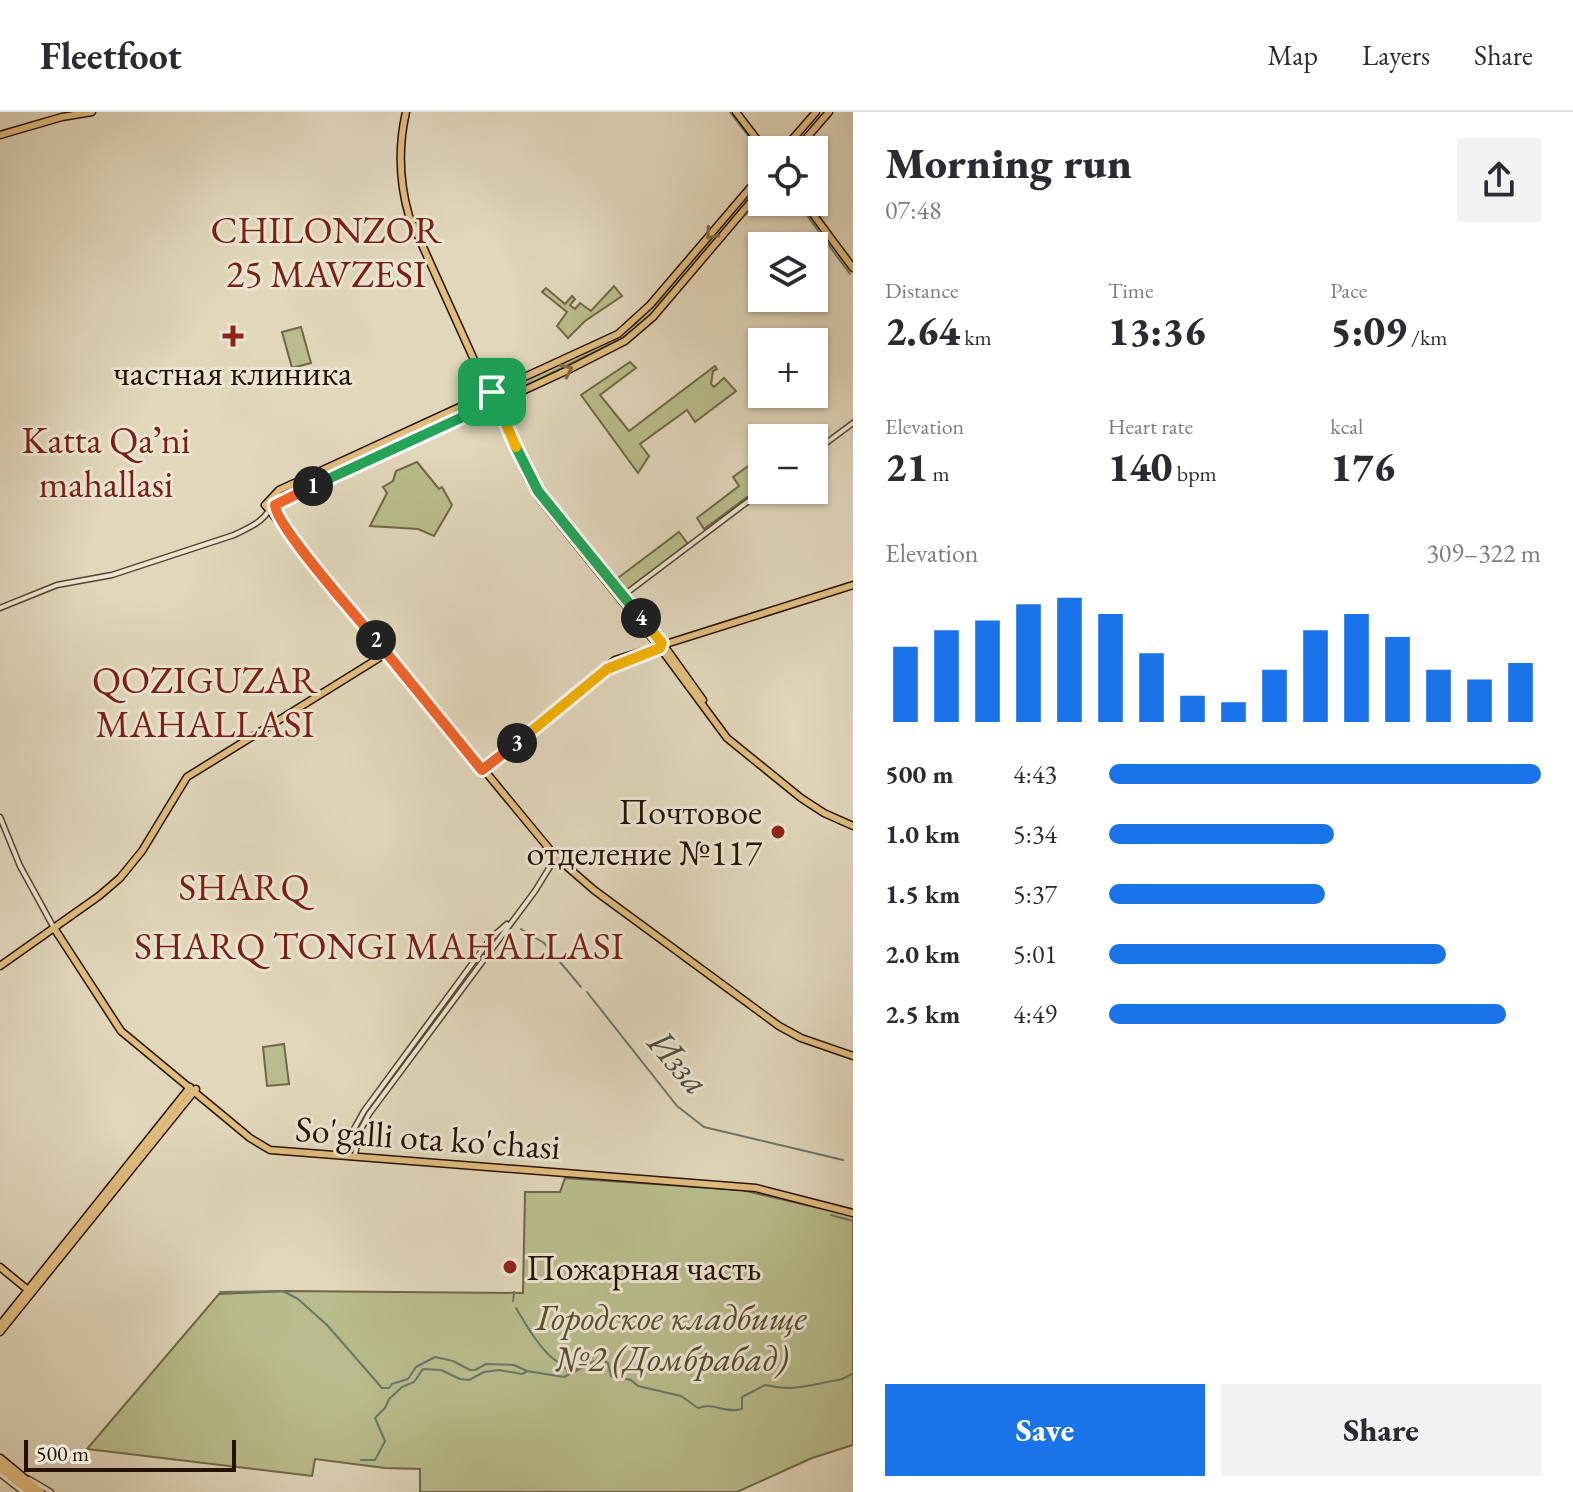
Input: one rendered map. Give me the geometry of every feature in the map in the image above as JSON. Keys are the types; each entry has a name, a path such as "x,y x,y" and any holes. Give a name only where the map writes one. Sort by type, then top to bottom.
{"highway":[{"path":"0,1459 40,1492"},
{"path":"0,1468 31,1492"}],"main road":[{"path":"0,135 58,117 92,112"},
{"path":"408,112 402,134 401,173 409,216 535,493 735,741 803,795 853,824"},
{"path":"738,112 756,136"},
{"path":"795,136 816,112"},
{"path":"808,136 829,112"},
{"path":"271,511 274,500 267,500 272,490 603,342 631,324 748,190"},
{"path":"271,511 494,402 601,354 635,333 663,306 748,206"},
{"path":"816,216 853,265"},
{"path":"271,511 556,857 594,890 779,1026 801,1038 853,1056"},
{"path":"481,769 607,669 661,646 853,587"},
{"path":"661,646 718,728 771,774 824,813 853,824"},
{"path":"0,968 104,892 137,858 184,780 387,653"},
{"path":"56,926 110,891 134,867 184,784 196,773"},
{"name":"So'galli ota ko'chasi","path":"56,926 119,1025 250,1138 267,1149 284,1153 351,1154 756,1188 853,1212"},
{"path":"0,1325 193,1088"},
{"path":"0,1332 35,1281 50,1267"},
{"path":"0,1269 28,1292"},
{"path":"0,1269 28,1292"},
{"path":"21,1284 35,1281"}],"street":[{"path":"828,442 853,423"},
{"path":"621,597 748,501"},
{"path":"0,608 57,585 112,575 234,535 271,511"},
{"name":"So'galli ota ko'chasi","path":"0,817 20,866 56,926"},
{"path":"351,1154 369,1114 556,857"},
{"path":"351,1154 360,1116 497,931 513,920"},
{"path":"486,946 491,950"},
{"path":"429,1022 434,1026"},
{"path":"0,1474 23,1492"},
{"path":"18,1474 51,1492"}],"green space":[{"path":"748,194 748,202 654,313 625,337 503,397 501,391 609,341 635,324"},
{"path":"614,286 622,296 585,321 568,338 557,326 567,312 542,292 546,288 565,304 572,296 575,299 570,305 575,309 580,303 591,311"},
{"path":"301,327 311,363 292,368 282,332"},
{"path":"630,362 636,368 600,395 629,431 715,366 717,369 713,371 711,384 714,387 724,378 736,391 695,422 687,410 640,444 649,456 638,473 581,395"},
{"path":"477,401 480,407 283,497 280,491"},
{"path":"417,462 439,489 442,487 452,505 434,536 418,529 370,526 387,493 383,487 393,481 396,471"},
{"path":"748,466 748,496 704,529 697,518 739,486 733,477"},
{"path":"679,532 688,544 627,590 618,578"},
{"path":"284,1044 289,1084 267,1086 263,1047"},
{"name":"Городское кладбище №2 (Домбрабад)","path":"565,1178 742,1190 853,1216 853,1445 812,1458 737,1492 420,1492 420,1469 315,1459 312,1476 87,1449 219,1294 286,1291 523,1293 525,1192 560,1192"}],"waterway":[{"path":"730,112 748,136"},
{"path":"807,216 850,274"},
{"name":"Изза","path":"521,929 544,943 581,987"},
{"name":"Изза","path":"587,992 677,1106 704,1127 843,1160"},
{"path":"831,1215 853,1221"},
{"path":"220,1292 283,1291 298,1299 327,1325 382,1388 408,1379 416,1367 435,1357 453,1361 470,1370 486,1364 514,1365 527,1371 564,1377 599,1359"},
{"path":"513,1301 514,1292"},
{"path":"516,1308 544,1350 569,1372 584,1366"},
{"path":"600,1359 608,1363 611,1376 681,1396 698,1408 709,1406 730,1410 742,1409 742,1397 765,1385 800,1387 846,1378 853,1373"},
{"path":"361,1460 375,1460 385,1441 375,1418 389,1399 402,1387 414,1382 423,1369 441,1370 469,1380 484,1372 526,1372"}],"place":[{"name":"частная клиника","path":"233,336"},
{"name":"Почтовое отделение №117","path":"778,832"},
{"name":"Пожарная часть","path":"510,1267"}],"district":[{"name":"CHILONZOR 25 MAVZESI","path":"326,252"},
{"name":"Katta Qaʼni mahallasi","path":"106,462"},
{"name":"QOZIGUZAR MAHALLASI","path":"205,702"},
{"name":"SHARQ","path":"244,887"},
{"name":"SHARQ TONGI MAHALLASI","path":"379,946"}],"route":[{"path":"492,392 538,491 662,643 660,648 607,669 482,770 288,532 274,508 284,499 493,403 488,393 492,392"}]}
